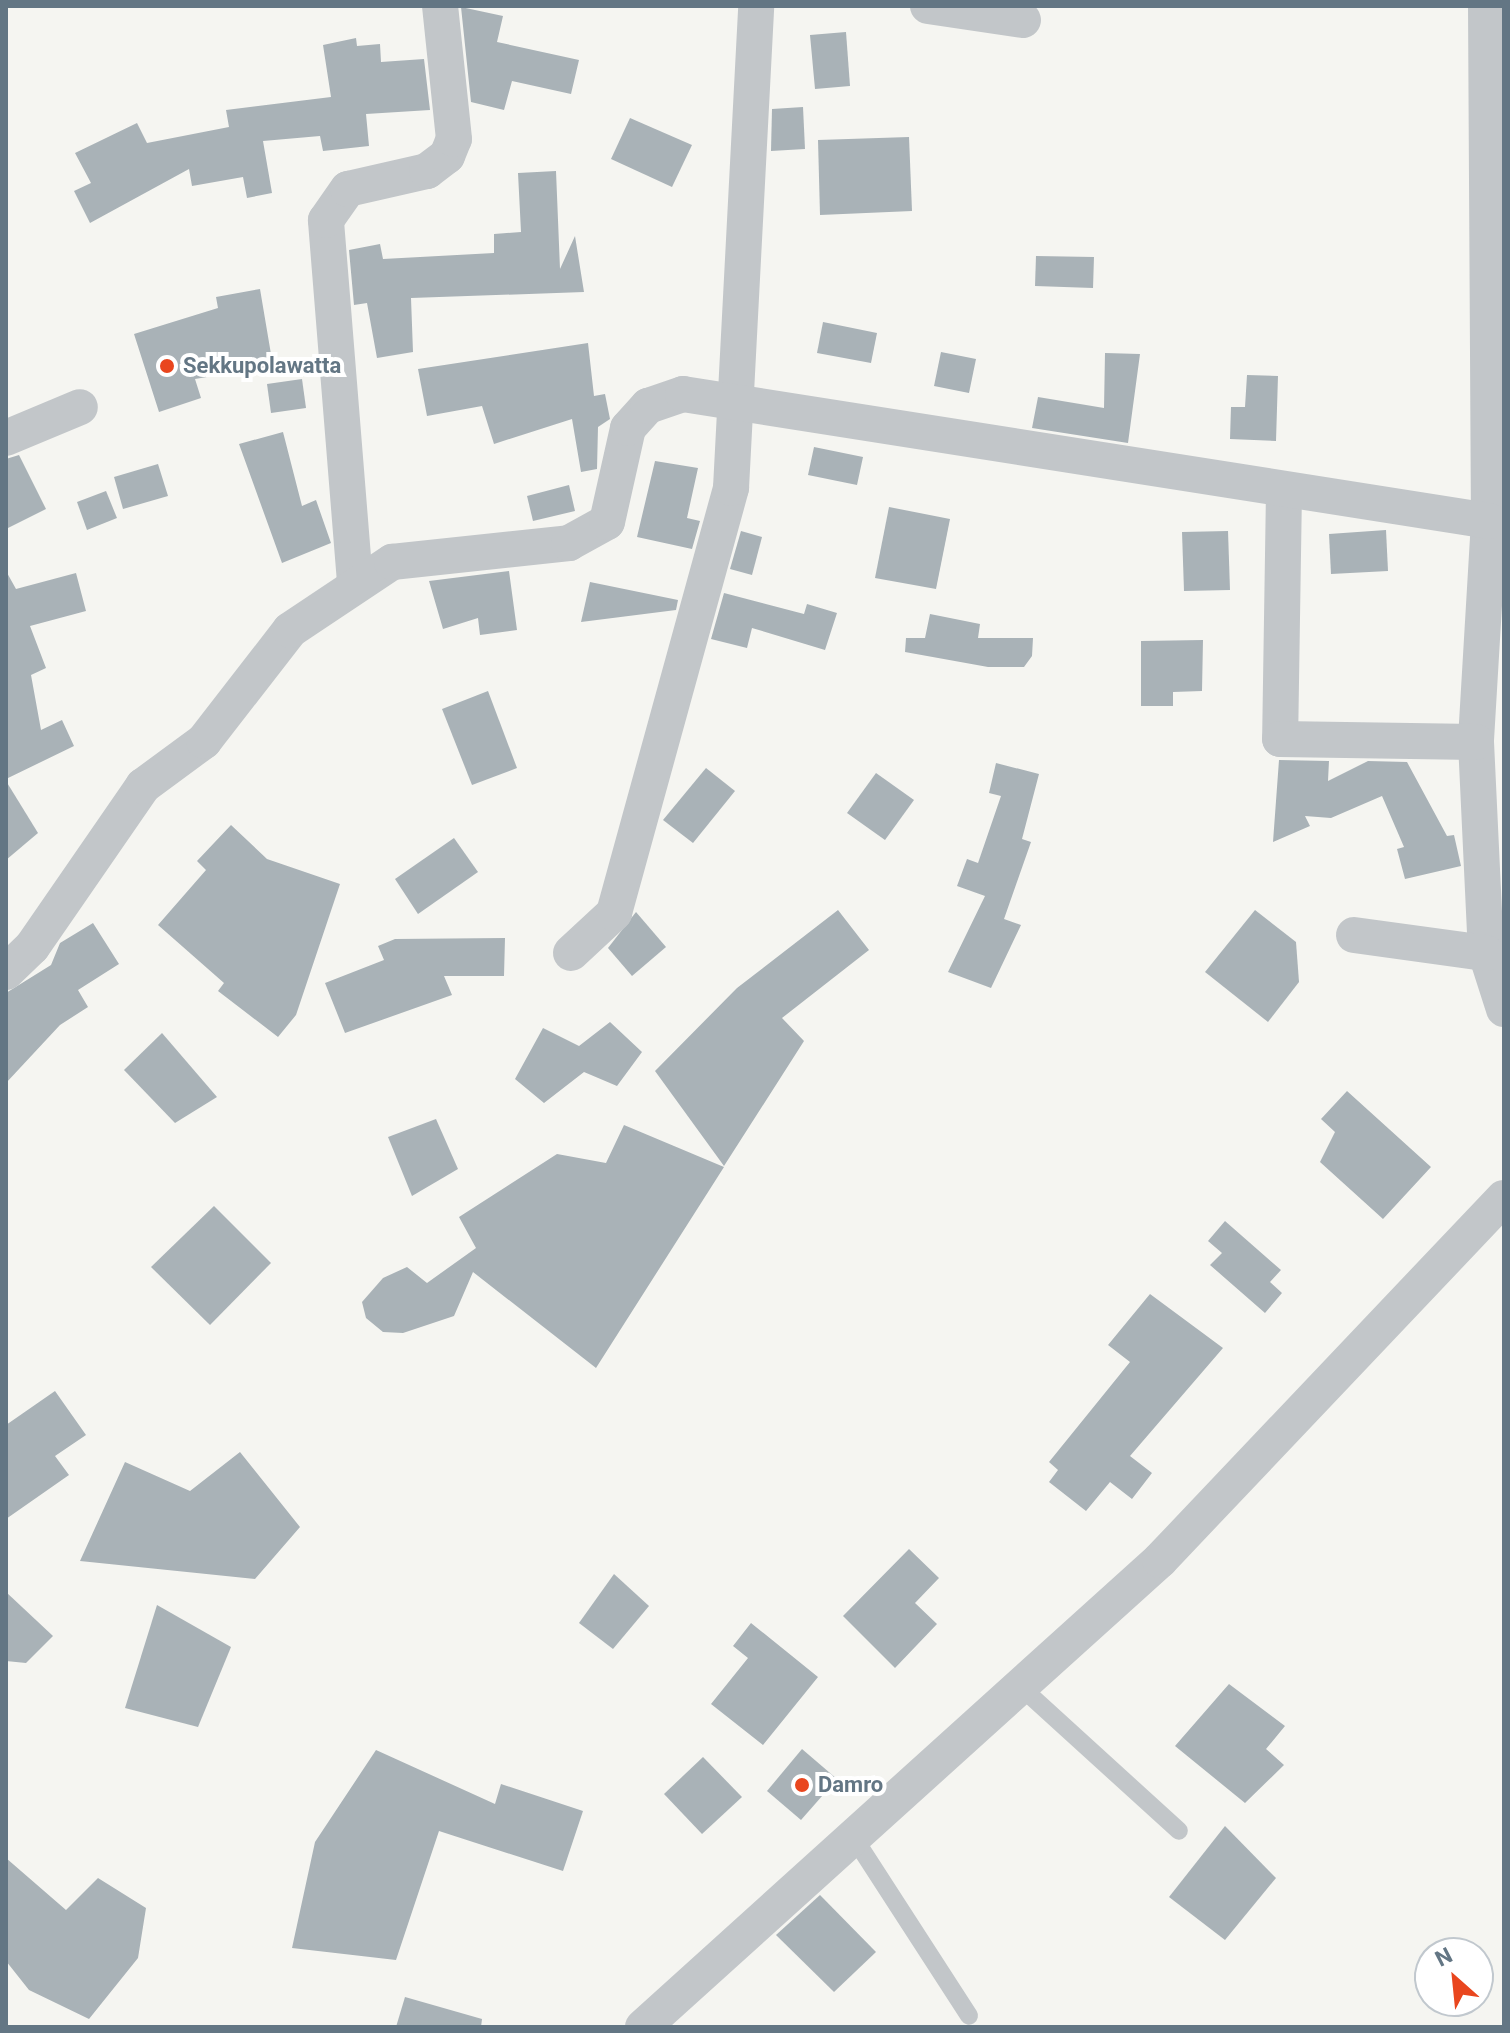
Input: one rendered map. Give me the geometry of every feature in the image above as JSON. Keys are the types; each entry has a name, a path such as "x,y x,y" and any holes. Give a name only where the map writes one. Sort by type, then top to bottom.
{"street":[{"path":"355,582 326,220 348,189 427,171 447,156 454,139 440,6"},
{"path":"571,953 614,913 731,488 730,403 749,251 756,6"},
{"path":"928,6 1023,20"},
{"path":"1486,6 1489,521 1476,742 1486,953 1504,1009"},
{"path":"6,972 32,947 143,786 204,741 290,630 355,582 392,562 569,543 607,522 628,428 648,406 683,394 1489,521"},
{"path":"6,438 80,407"},
{"path":"1284,491 1280,739 1476,742"},
{"path":"1354,935 1486,953"},
{"path":"643,2027 856,1841 1160,1560 1504,1198"}],"lane":[{"path":"1022,1688 1179,1831"},
{"path":"856,1841 969,2016"}],"building":[{"path":"461,7 503,16 497,42 579,60 571,94 512,81 504,110 471,102"},
{"path":"846,32 850,86 815,89 810,35"},
{"path":"356,38 357,46 380,44 381,62 424,59 430,110 366,114 369,146 323,151 320,136 263,141 272,193 247,198 243,177 192,186 189,169 90,223 74,191 91,183 75,153 137,123 147,143 229,127 226,110 331,97 323,45"},
{"path":"803,107 805,149 771,151 772,109"},
{"path":"630,118 692,145 672,187 611,159"},
{"path":"909,137 912,211 820,215 818,140"},
{"path":"556,171 560,269 575,236 584,292 411,298 413,352 377,358 367,303 354,305 349,250 380,244 383,259 494,253 494,234 521,232 518,173"},
{"path":"1036,256 1094,257 1093,288 1035,286"},
{"path":"260,289 273,366 195,379 201,398 159,412 134,334 218,308 216,297"},
{"path":"823,322 877,333 871,363 817,353"},
{"path":"588,343 594,396 605,394 610,419 598,427 597,469 581,472 572,419 494,444 482,406 427,416 418,369"},
{"path":"941,352 976,359 969,393 934,386"},
{"path":"1105,353 1140,354 1128,443 1032,428 1038,397 1104,408"},
{"path":"1247,375 1278,376 1276,441 1230,439 1231,407 1245,407"},
{"path":"302,379 306,408 271,413 267,384"},
{"path":"283,432 302,506 316,500 331,543 282,563 239,444"},
{"path":"814,447 863,457 857,485 808,475"},
{"path":"19,455 46,509 6,529 6,459"},
{"path":"655,461 698,468 687,518 700,521 692,549 637,537"},
{"path":"158,464 168,496 123,509 114,477"},
{"path":"569,485 575,511 533,521 527,496"},
{"path":"106,491 117,518 87,530 77,502"},
{"path":"889,507 950,519 936,589 875,578"},
{"path":"1386,530 1388,571 1331,574 1329,534"},
{"path":"741,531 762,537 752,575 730,569"},
{"path":"1228,531 1230,590 1184,591 1182,532"},
{"path":"6,571 16,589 76,573 86,611 30,626 46,668 31,675 41,730 62,720 74,746 6,779"},
{"path":"509,571 517,630 480,635 478,618 443,629 429,581"},
{"path":"590,582 678,600 676,610 581,622"},
{"path":"724,593 804,614 807,604 837,613 825,650 752,628 747,648 711,639"},
{"path":"930,614 980,624 978,638 1033,638 1032,656 1024,667 988,667 905,652 906,638 925,638"},
{"path":"1203,640 1202,691 1173,692 1173,706 1141,706 1141,641"},
{"path":"488,691 517,768 472,785 442,709"},
{"path":"1279,760 1329,761 1328,781 1368,761 1407,762 1447,836 1454,835 1461,866 1405,879 1397,849 1404,847 1382,796 1331,818 1305,816 1310,826 1273,842"},
{"path":"996,763 1039,774 1022,839 1031,842 1004,919 1021,925 991,988 948,972 985,896 957,886 967,859 978,863 1001,796 989,793"},
{"path":"706,768 735,791 693,843 663,820"},
{"path":"876,773 914,800 885,840 847,813"},
{"path":"6,781 38,833 6,860"},
{"path":"231,825 267,859 340,884 296,1015 278,1037 218,991 224,983 158,925 206,870 197,861"},
{"path":"454,838 478,872 418,914 395,879"},
{"path":"838,910 869,950 782,1018 804,1041 724,1166 655,1071 737,988"},
{"path":"1255,910 1296,942 1299,982 1268,1022 1205,972"},
{"path":"636,912 666,947 632,976 608,948"},
{"path":"93,923 119,964 78,990 88,1007 60,1025 6,1083 6,993 51,965 60,943"},
{"path":"505,938 504,976 444,976 452,995 345,1033 325,983 384,960 378,946 395,939"},
{"path":"610,1022 642,1052 617,1086 584,1072 544,1103 515,1079 543,1028 579,1046"},
{"path":"162,1033 217,1097 175,1123 124,1070"},
{"path":"1347,1091 1431,1167 1383,1219 1320,1162 1335,1132 1321,1119"},
{"path":"436,1119 458,1169 412,1196 388,1137"},
{"path":"624,1125 724,1167 596,1368 473,1272 454,1316 403,1333 383,1332 366,1318 362,1302 383,1278 407,1267 427,1283 476,1248 459,1217 557,1154 606,1163"},
{"path":"214,1206 271,1263 210,1325 151,1267"},
{"path":"1225,1221 1281,1270 1270,1282 1282,1293 1265,1313 1210,1265 1222,1253 1208,1241"},
{"path":"1150,1294 1223,1348 1130,1456 1152,1473 1132,1499 1110,1482 1086,1511 1049,1482 1058,1470 1049,1462 1130,1362 1108,1345"},
{"path":"55,1391 86,1435 55,1456 69,1475 6,1519 6,1425"},
{"path":"240,1452 300,1527 255,1579 80,1561 125,1462 190,1491"},
{"path":"909,1549 939,1578 915,1603 937,1624 895,1668 843,1616"},
{"path":"614,1574 649,1606 613,1649 579,1623"},
{"path":"6,1592 53,1636 26,1663 6,1661"},
{"path":"157,1605 231,1647 198,1727 125,1708"},
{"path":"751,1623 818,1677 763,1745 711,1704 748,1658 733,1646"},
{"path":"1229,1684 1285,1726 1266,1749 1284,1765 1245,1803 1175,1746"},
{"name":"Damro","path":"802,1749 837,1779 801,1820 767,1791"},
{"path":"376,1750 495,1804 501,1784 583,1811 563,1871 439,1831 396,1960 292,1948 315,1842"},
{"path":"703,1757 742,1797 702,1834 664,1794"},
{"path":"1225,1826 1276,1878 1225,1940 1169,1897"},
{"path":"6,1858 66,1910 98,1878 146,1908 138,1958 89,2019 29,1990 6,1961"},
{"path":"820,1895 876,1952 834,1992 776,1935"},
{"path":"405,1997 482,2019 481,2027 396,2027"}],"place":[{"name":"Sekkupolawatta","path":"167,366"},
{"name":"Damro","path":"802,1785"}]}
